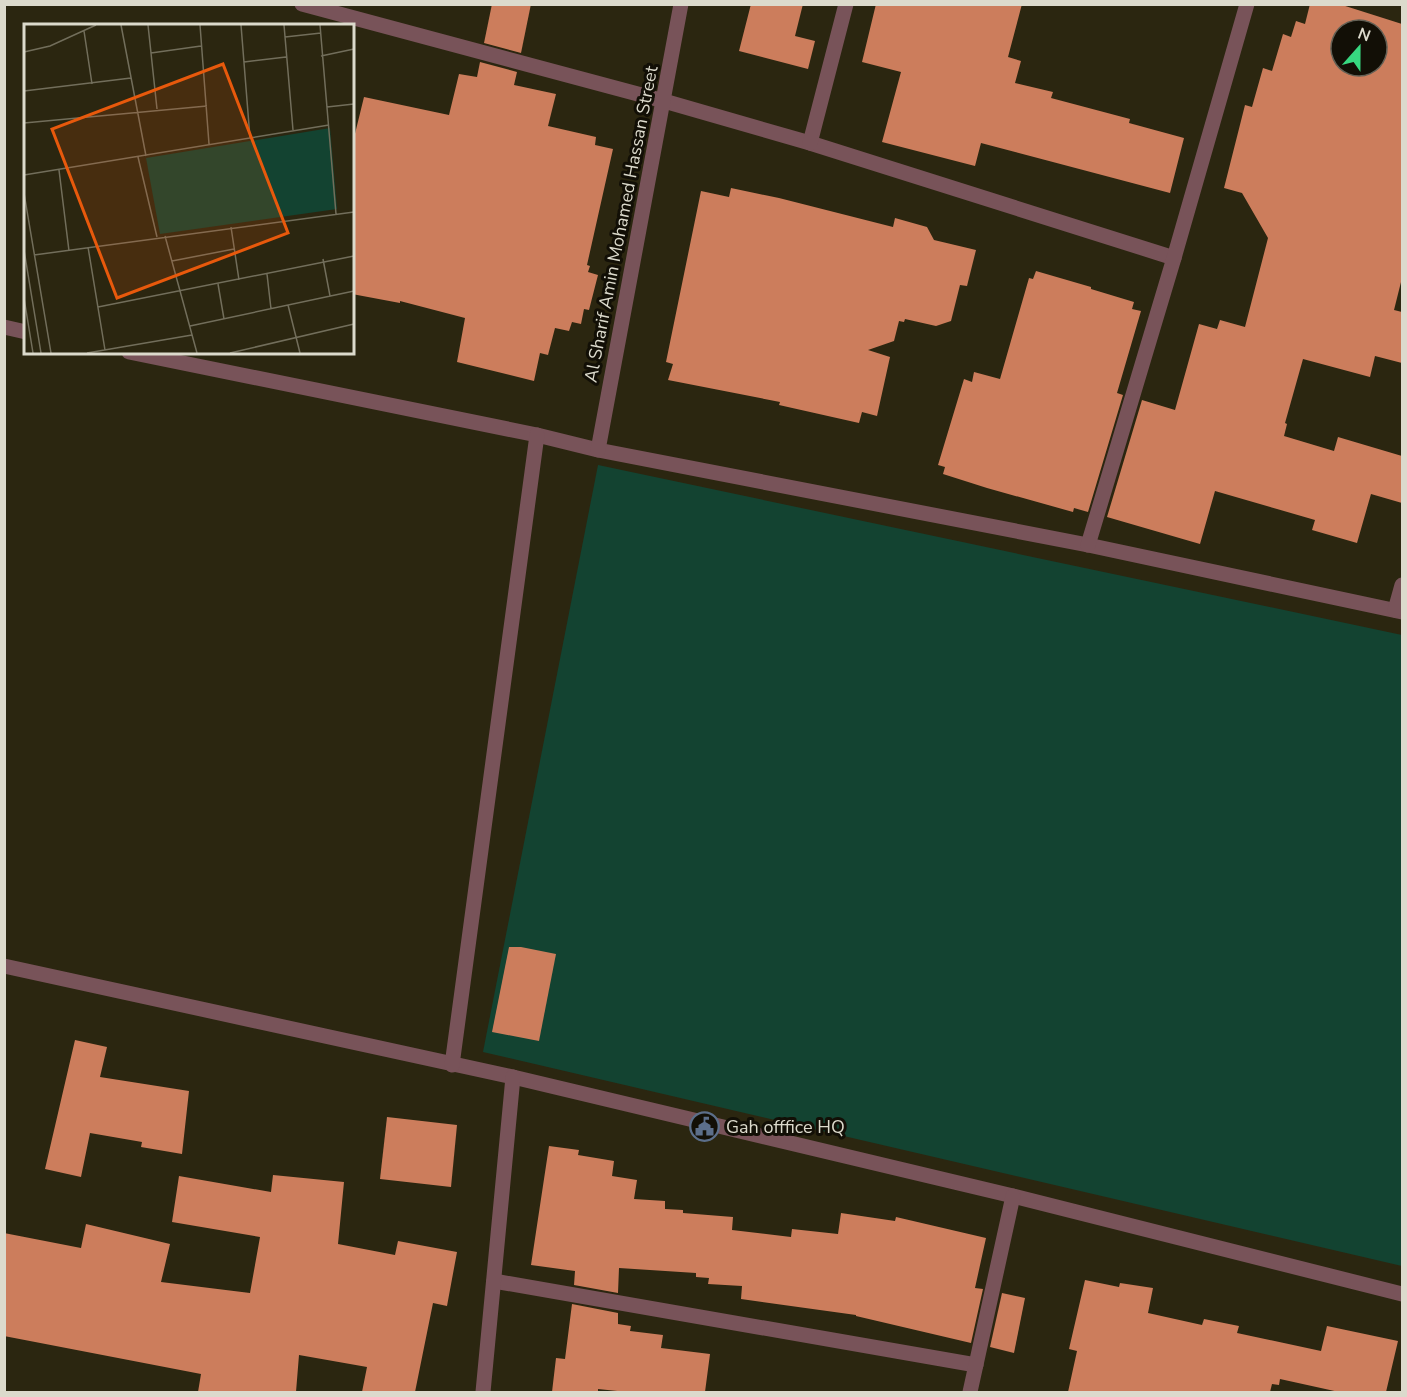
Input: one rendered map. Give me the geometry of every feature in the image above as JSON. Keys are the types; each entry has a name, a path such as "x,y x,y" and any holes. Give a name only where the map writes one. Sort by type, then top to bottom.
{"street":[{"path":"302,4 664,101 810,143 1174,258"},
{"name":"Al Sharif Amin Mohamed Hassan Street","path":"598,450 681,4"},
{"path":"810,143 846,4"},
{"path":"1088,545 1247,4"},
{"path":"4,327 24,332"},
{"path":"139,354 537,435 598,450 1088,545 1399,611 1402,585"},
{"path":"452,1065 537,435"},
{"path":"4,966 513,1077 1013,1196 1402,1294"},
{"path":"483,1392 513,1077"},
{"path":"970,1392 1013,1196"},
{"path":"494,1281 976,1365"}],"green space":[{"path":"598,465 1402,635 1402,1266 483,1052"}],"building":[{"path":"492,4 531,4 521,53 484,43"},
{"path":"751,4 803,4 795,36 815,41 808,69 739,51"},
{"path":"876,4 1022,4 1008,57 1021,61 1015,83 1053,92 1051,98 1130,119 1129,123 1184,138 1170,193 981,143 975,166 882,142 901,72 862,62"},
{"path":"1310,4 1339,4 1383,18 1329,18 1329,78 1389,78 1389,20 1402,24 1402,278 1394,310 1402,312 1402,363 1375,356 1370,377 1303,359 1285,423 1287,424 1284,436 1334,451 1338,437 1402,456 1402,503 1371,494 1357,543 1312,530 1315,520 1215,491 1200,544 1107,517 1142,400 1175,410 1199,324 1217,329 1220,320 1245,327 1268,238 1242,193 1224,188 1245,105 1252,107 1263,68 1272,71 1283,34 1291,37 1296,21 1305,24"},
{"path":"480,62 517,72 514,85 556,94 548,126 596,137 595,145 613,149 587,265 590,266 588,272 598,275 589,310 584,309 581,324 572,322 569,331 555,328 548,355 540,353 534,381 457,362 465,318 400,301 400,303 354,294 354,138 364,97 449,115 459,74 477,77"},
{"path":"731,188 893,227 895,218 927,227 934,240 976,250 967,286 960,285 951,321 936,326 905,319 904,322 899,321 894,341 868,350 890,357 877,416 862,412 859,423 779,405 780,402 668,380 673,364 666,362 701,191 729,197"},
{"path":"1036,271 1134,302 1132,309 1141,311 1117,393 1123,395 1088,512 1074,508 1073,512 987,488 943,474 945,467 938,465 964,379 972,382 974,372 1000,379 1029,278 1033,279"},
{"path":"509,947 556,954 539,1041 492,1032"},
{"path":"75,1040 107,1047 100,1077 189,1091 182,1154 141,1147 142,1142 90,1133 81,1177 45,1169"},
{"path":"387,1117 457,1125 451,1187 380,1179"},
{"path":"549,1146 579,1150 578,1155 614,1161 612,1176 637,1180 634,1199 665,1201 665,1209 683,1210 683,1213 733,1217 732,1230 791,1237 792,1229 838,1234 841,1213 895,1221 896,1217 986,1238 975,1288 983,1289 971,1343 856,1315 741,1299 742,1286 708,1284 709,1278 696,1277 696,1273 619,1268 618,1293 574,1285 575,1271 531,1265"},
{"path":"273,1175 344,1182 338,1244 395,1255 398,1241 457,1252 447,1306 433,1303 415,1392 362,1392 367,1367 299,1355 296,1392 198,1392 201,1374 4,1336 4,1233 81,1248 86,1224 170,1244 161,1282 250,1293 260,1237 172,1222 179,1176 271,1192"},
{"path":"1085,1280 1119,1287 1120,1283 1153,1288 1148,1313 1202,1325 1204,1319 1239,1326 1237,1333 1321,1351 1327,1326 1398,1341 1386,1392 1339,1392 1280,1379 1279,1385 1272,1384 1270,1392 1068,1392 1077,1351 1069,1349"},
{"path":"1002,1293 1025,1298 1014,1353 990,1347"},
{"path":"572,1304 618,1313 618,1324 631,1326 630,1331 663,1335 661,1348 710,1354 705,1392 627,1392 598,1389 598,1392 552,1392 556,1358 565,1359"}],"place":[{"name":"Gah offfice HQ","path":"705,1127"}]}
